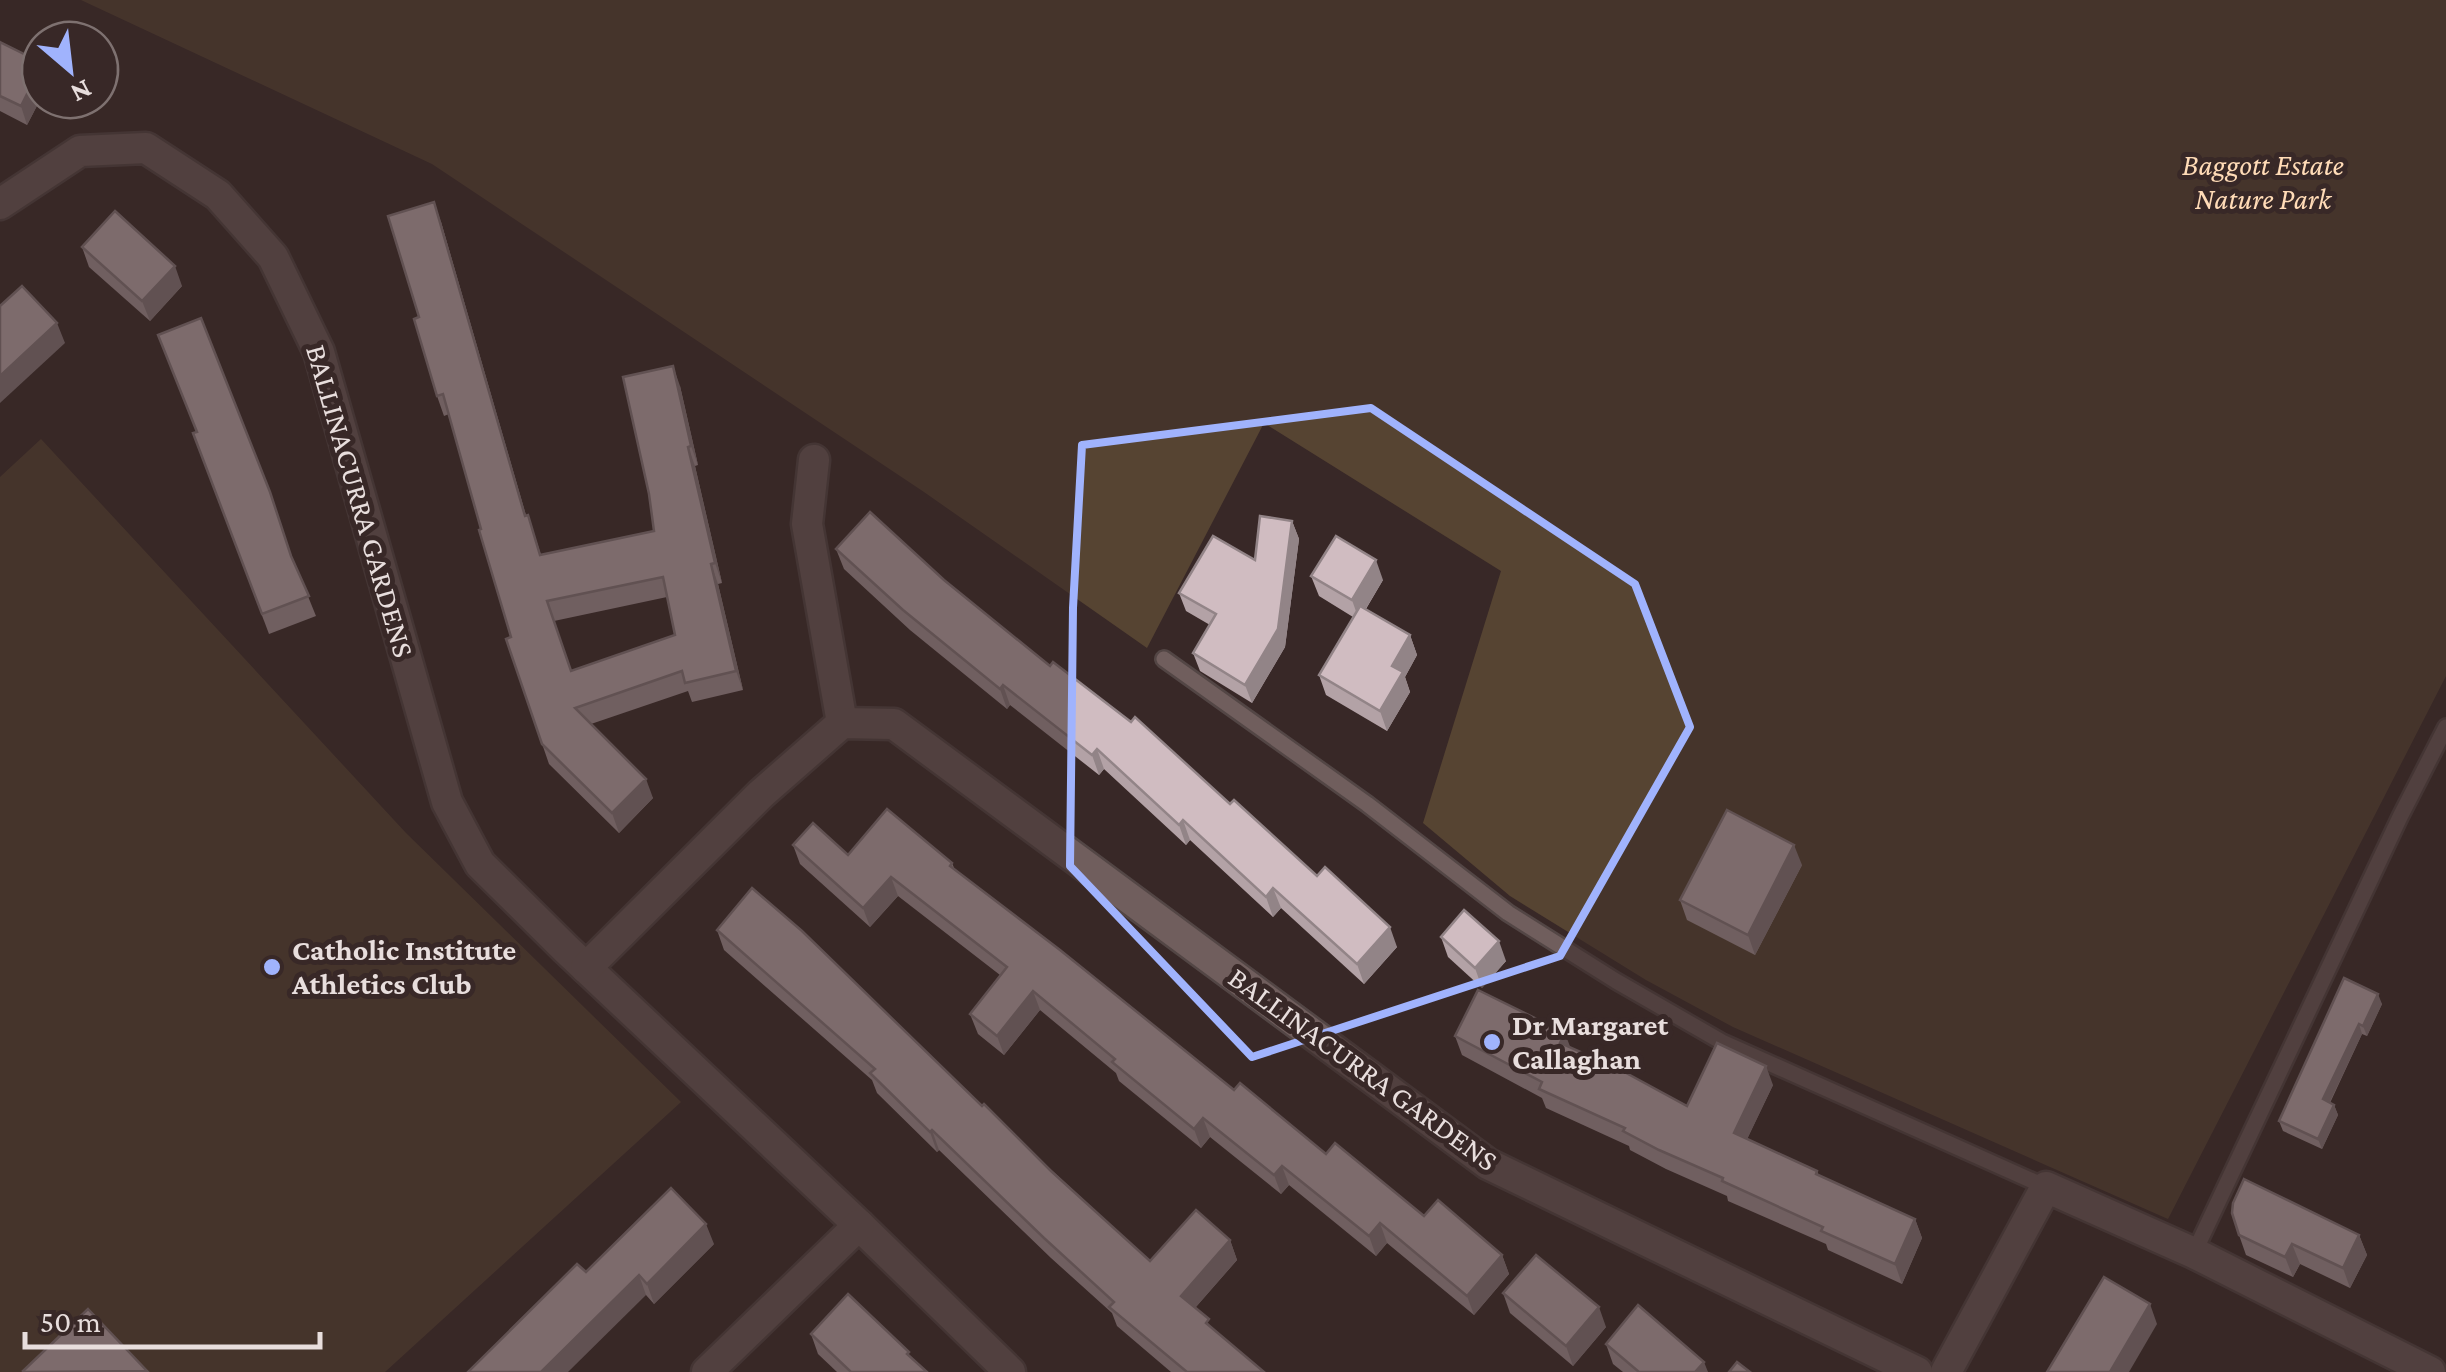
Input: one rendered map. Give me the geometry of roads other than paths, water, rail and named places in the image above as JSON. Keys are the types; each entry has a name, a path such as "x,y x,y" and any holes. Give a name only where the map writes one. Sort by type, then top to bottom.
{"street":[{"name":"BALLINACURRA GARDENS","path":"0,204 80,151 146,148 218,195 274,257 320,352 447,802 480,864 1010,1372"},
{"path":"586,968 761,794 842,723 807,524 814,460"},
{"name":"BALLINACURRA GARDENS","path":"842,723 894,724 1488,1164 1917,1372"},
{"path":"1946,1372 2046,1187 2194,1253 2430,1372"},
{"path":"707,1372 859,1225"}],"lane":[{"path":"1164,659 1367,804 1508,912 1616,980 1722,1042 2046,1187"},
{"path":"2194,1253 2446,727"}],"place":[{"name":"Catholic Institute Athletics Club","path":"272,967"},
{"name":"Dr Margaret Callaghan","path":"1492,1042"}],"park label":[{"name":"Baggott Estate Nature Park","path":"2263,182"}]}
